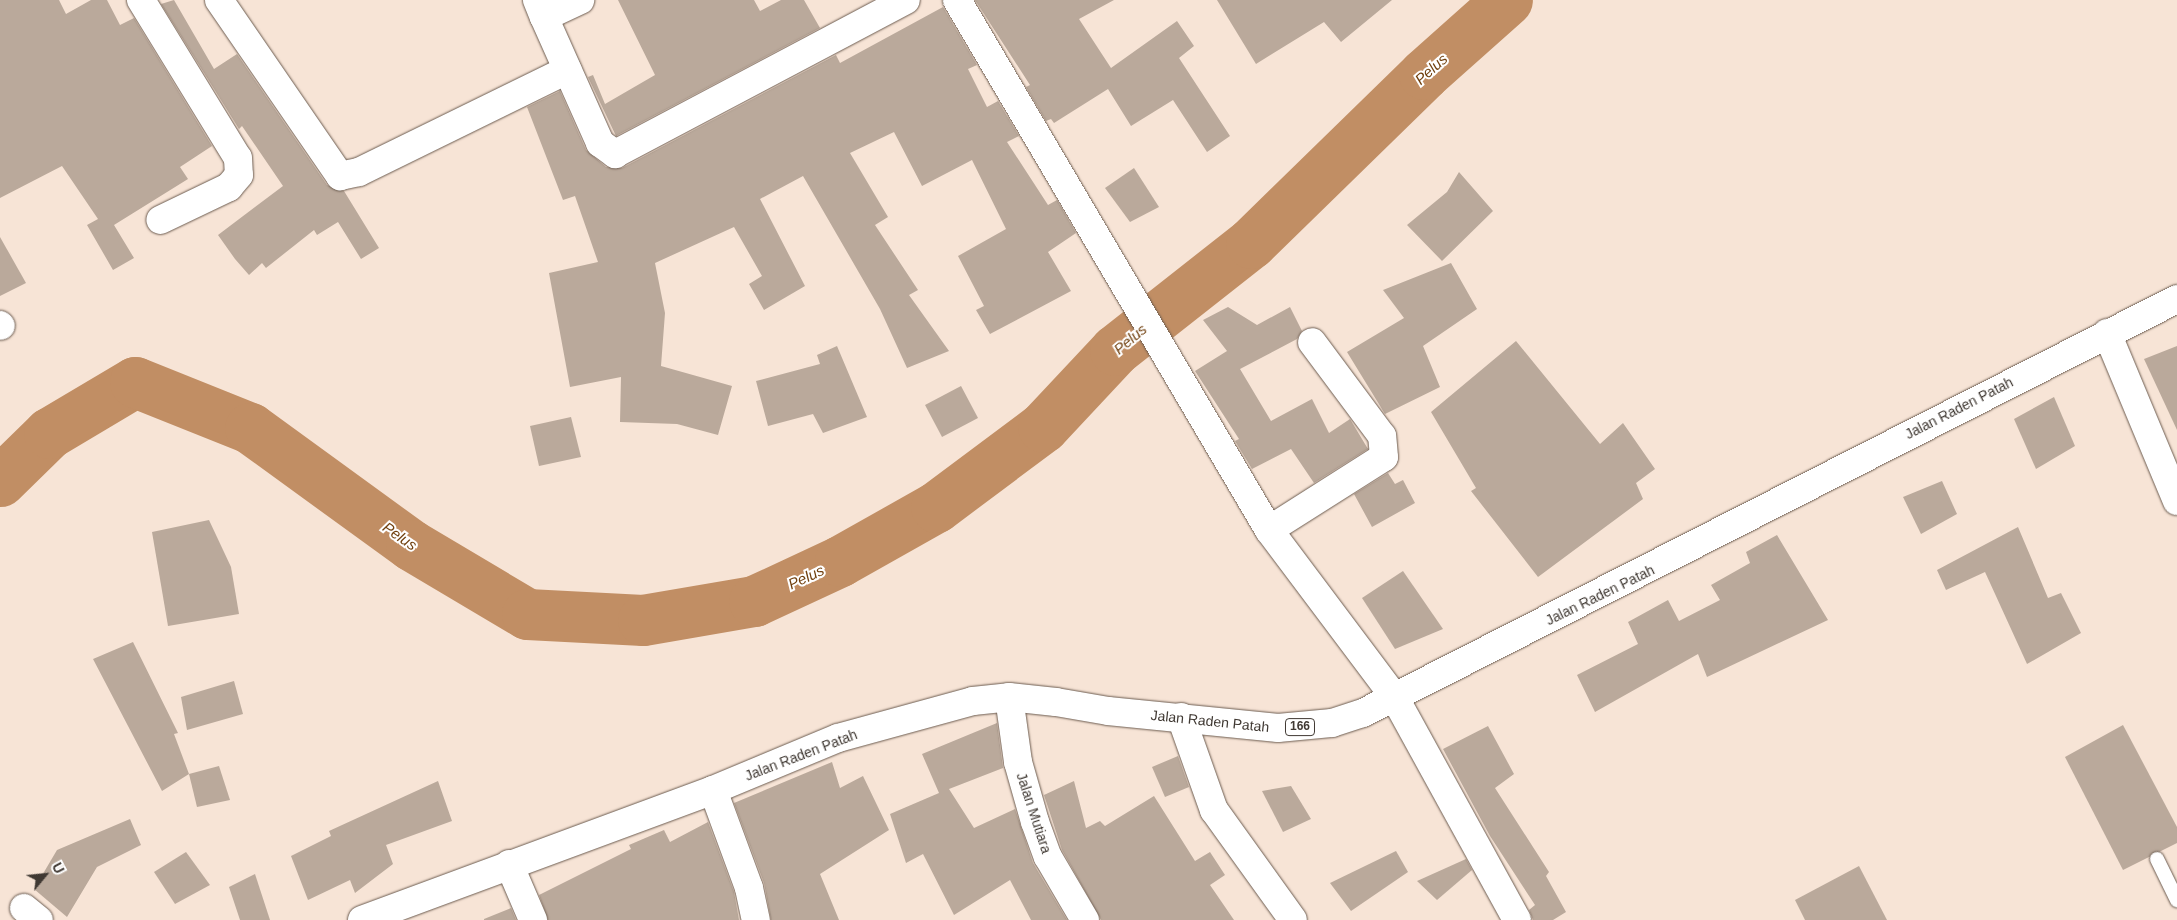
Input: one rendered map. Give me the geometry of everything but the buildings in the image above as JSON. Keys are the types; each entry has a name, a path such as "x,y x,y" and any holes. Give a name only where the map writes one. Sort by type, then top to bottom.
{"street":[{"path":"141,0 238,158 239,167 239,175 229,187 160,220"},
{"path":"219,0 340,176 359,172 567,70"},
{"path":"580,0 540,8 600,144 615,154 906,0"},
{"path":"957,0 1115,264 1182,385 1269,530 1396,698 1517,920"},
{"name":"Jalan Raden Patah","path":"362,920 713,790 838,738 932,709 1009,697 1278,728 1332,723 1396,698 2107,333 2177,299"},
{"path":"2107,333 2177,501"},
{"path":"1269,530 1384,457 1382,436 1312,342"},
{"name":"Jalan Mutiara","path":"1009,697 1015,747 1036,822 1048,856 1085,920"},
{"path":"1181,717 1214,810 1293,920"},
{"path":"713,790 749,888 756,920"},
{"path":"509,864 533,920"}],"lane":[{"path":"2157,859 2177,900"}],"waterway":[{"name":"Pelus","path":"0,481 49,433 135,382 250,428 411,545 527,614 643,620 754,601 840,561 936,507 1043,427 1115,350 1251,243 1424,74 1507,0"}]}
